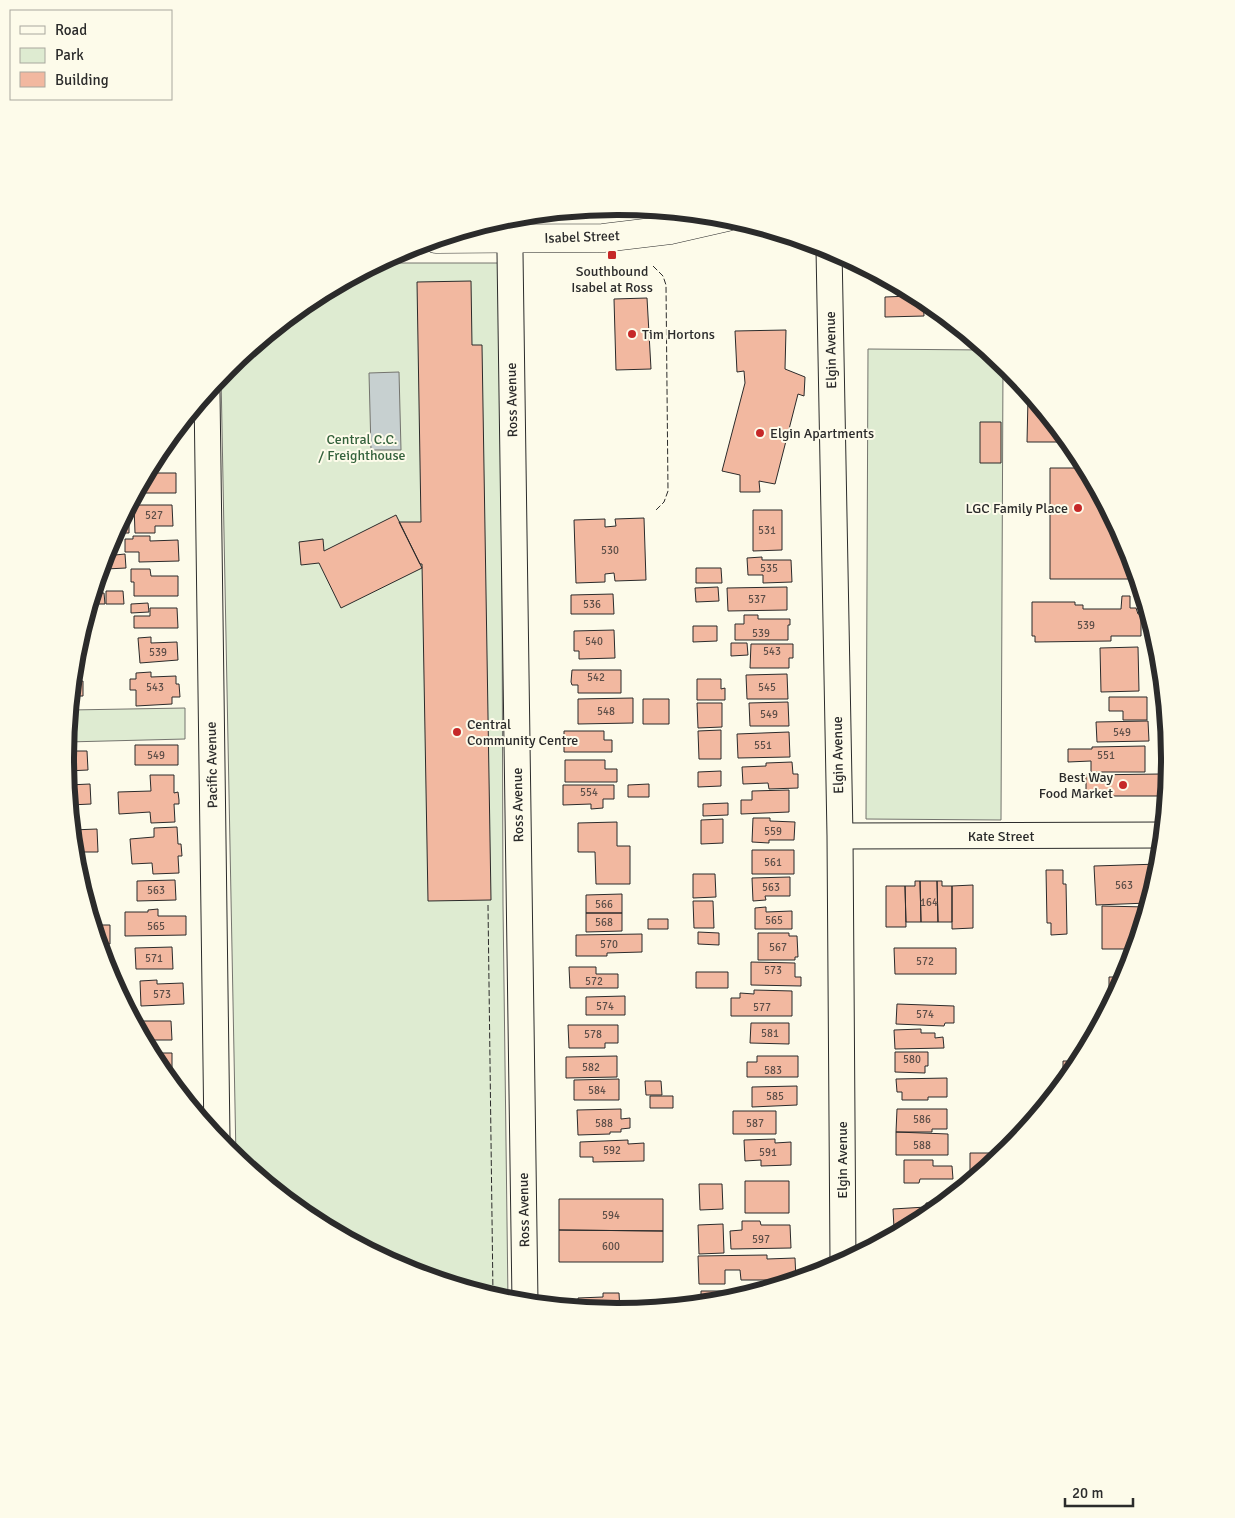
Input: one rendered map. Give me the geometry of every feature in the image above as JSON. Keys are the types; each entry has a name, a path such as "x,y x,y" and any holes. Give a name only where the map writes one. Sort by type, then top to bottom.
{"main road":[{"name":"Isabel Street","path":"488,231 511,228 603,238 670,230 704,223"}],"street":[{"name":"Ross Avenue","path":"511,228 525,1294"},
{"name":"Elgin Avenue","path":"829,258 840,836 843,1254"},
{"name":"Pacific Avenue","path":"207,402 217,1126"},
{"name":"Kate Street","path":"840,836 1156,834"}],"green space":[{"name":"Central C.C. / Freighthouse","path":"395,263 501,263 503,904 508,1291 443,1274 377,1247 315,1211 259,1168 236,1146 221,387 259,350 286,328 315,307 377,271"},
{"path":"868,349 976,350 1003,376 1001,820 866,819"},
{"path":"185,708 185,739 74,742 76,710"}],"shaded area":[{"path":"399,372 401,450 371,450 369,373"}],"building":[{"name":"Central Community Centre","path":"471,281 472,345 482,345 491,900 428,901 422,564 420,564 399,522 421,522 417,282"},
{"path":"903,296 924,310 924,316 885,317 885,297"},
{"name":"Tim Hortons","path":"647,298 651,369 616,370 614,299"},
{"name":"Elgin Apartments","path":"786,330 785,369 805,377 804,396 798,394 775,484 759,481 760,492 740,492 740,475 722,471 745,383 744,371 737,372 735,331"},
{"path":"1028,402 1059,442 1027,442"},
{"path":"980,422 1001,422 1001,463 980,463"},
{"name":"LGC Family Place","path":"1050,468 1077,468 1105,519 1130,579 1050,579"},
{"path":"155,473 176,473 176,493 144,493"},
{"path":"137,505 172,505 173,526 155,526 155,533 135,533 134,511"},
{"path":"753,510 782,510 782,550 753,551"},
{"path":"396,515 422,568 341,608 319,563 301,565 299,542 323,539 324,551"},
{"path":"644,518 646,580 615,581 614,573 605,574 605,582 576,583 574,520 605,519 605,527 616,526 615,519"},
{"path":"129,521 129,533 123,533"},
{"path":"133,536 150,536 150,541 178,540 179,561 139,562 139,552 125,552 125,539 133,539"},
{"path":"125,554 126,568 108,569 113,555"},
{"path":"762,557 762,560 791,560 792,582 763,583 763,575 748,575 747,558"},
{"path":"696,568 721,568 722,583 696,583"},
{"path":"131,569 150,569 151,576 178,576 178,596 134,596 134,582 131,582"},
{"path":"718,587 719,601 696,602 695,588"},
{"path":"787,587 787,610 728,611 727,588"},
{"path":"106,591 123,591 124,604 106,604"},
{"path":"100,593 104,593 105,604 97,604"},
{"path":"613,594 614,614 571,614 571,595"},
{"path":"1122,596 1130,596 1130,608 1136,608 1138,614 1141,614 1141,636 1111,636 1111,641 1035,642 1035,636 1032,636 1032,602 1075,602 1075,605 1083,605 1083,609 1121,609"},
{"path":"148,603 149,612 131,613 131,604"},
{"path":"150,608 177,608 178,628 134,628 134,616 150,616"},
{"path":"744,615 758,615 758,619 790,619 788,640 735,640 735,624 744,624"},
{"path":"693,626 717,626 717,641 693,642"},
{"path":"614,630 615,658 579,659 579,651 574,651 574,631"},
{"path":"151,637 151,643 177,642 178,660 140,663 138,638"},
{"path":"731,643 747,643 748,655 731,656"},
{"path":"751,644 793,644 793,658 789,658 789,668 750,668"},
{"path":"1138,647 1139,691 1101,692 1100,648"},
{"path":"572,670 621,670 621,693 578,693 578,685 572,685 571,682"},
{"path":"151,672 151,677 176,676 180,697 172,697 172,704 136,706 136,690 130,690 130,679 136,679 136,673"},
{"path":"787,674 788,699 747,699 746,675"},
{"path":"697,679 721,679 721,689 725,688 725,700 697,700"},
{"path":"79,681 83,681 83,696 77,696"},
{"path":"1109,697 1147,697 1147,720 1123,720 1123,711 1109,711"},
{"path":"633,698 633,723 578,724 578,699"},
{"path":"643,699 669,699 669,724 643,724"},
{"path":"788,702 789,726 750,726 749,703"},
{"path":"697,703 722,703 722,727 698,728"},
{"path":"1148,721 1149,741 1097,742 1096,722"},
{"path":"721,730 721,759 699,759 698,731"},
{"path":"564,731 604,731 604,740 612,740 612,752 564,752"},
{"path":"789,732 790,757 738,758 737,734"},
{"path":"135,745 178,745 178,765 135,765"},
{"path":"1145,746 1145,772 1091,772 1091,761 1068,762 1068,749"},
{"path":"74,751 87,751 88,770 74,771"},
{"path":"565,760 605,760 605,769 617,769 617,782 565,782"},
{"path":"792,762 793,774 798,774 798,788 769,789 768,783 743,784 742,767 766,766 766,763"},
{"path":"721,771 721,786 698,787 698,772"},
{"name":"Best Way Food Market","path":"1160,774 1160,796 1086,796 1086,775"},
{"path":"150,775 174,775 174,793 178,792 179,800 179,804 174,804 175,822 151,823 150,812 119,814 118,792 151,791"},
{"path":"90,784 91,804 76,805 75,785"},
{"path":"649,784 649,797 628,797 628,785"},
{"path":"563,785 614,785 614,799 603,799 603,808 591,809 591,804 563,805"},
{"path":"789,790 789,812 741,814 741,800 752,800 752,791"},
{"path":"728,803 728,815 703,816 703,804"},
{"path":"753,818 770,818 770,821 795,822 794,840 769,840 769,843 752,842"},
{"path":"723,819 723,843 701,844 701,820"},
{"path":"617,822 617,846 630,846 630,884 596,884 595,852 578,852 578,823"},
{"path":"177,827 178,844 181,844 182,856 178,856 179,873 153,874 152,863 132,864 130,839 154,837 154,828"},
{"path":"97,829 98,852 82,852 78,830"},
{"path":"752,850 794,850 794,874 752,874"},
{"path":"1151,864 1142,903 1096,905 1094,866"},
{"path":"1046,870 1063,870 1063,884 1066,884 1067,934 1051,935 1051,923 1047,923"},
{"path":"693,874 715,874 716,897 693,898"},
{"path":"790,877 790,896 765,896 766,900 753,901 752,878"},
{"path":"175,880 176,900 137,901 137,881"},
{"path":"915,881 920,881 921,922 906,922 905,886 915,886"},
{"path":"920,881 937,881 938,922 921,922"},
{"path":"937,881 942,881 942,886 952,886 952,922 938,922"},
{"path":"973,885 973,928 952,929 952,886"},
{"path":"886,886 905,886 906,927 886,927"},
{"path":"622,894 622,913 586,913 586,895"},
{"path":"693,901 713,901 714,928 694,928"},
{"path":"1102,906 1141,907 1127,949 1102,949"},
{"path":"766,907 766,912 792,911 792,929 755,929 755,908"},
{"path":"158,909 158,916 186,916 186,935 125,936 125,912 148,912 148,910"},
{"path":"586,913 622,913 622,931 586,932"},
{"path":"648,919 668,919 668,929 648,929"},
{"path":"100,925 110,925 110,944 107,944"},
{"path":"698,932 719,933 719,945 698,944"},
{"path":"758,933 789,933 789,936 797,936 798,957 795,957 795,960 758,960"},
{"path":"642,934 642,952 607,953 607,956 576,956 576,935"},
{"path":"172,947 173,969 136,969 135,948"},
{"path":"894,948 956,948 956,974 895,974"},
{"path":"751,962 795,963 795,977 801,977 801,986 751,985"},
{"path":"569,967 596,967 596,974 618,974 618,988 570,988"},
{"path":"696,972 728,972 728,988 696,988"},
{"path":"1109,977 1115,977 1109,990"},
{"path":"157,980 157,984 183,983 184,1004 141,1006 140,981"},
{"path":"754,990 792,991 792,1016 731,1016 731,998 740,998 740,993 754,994"},
{"path":"625,996 625,1015 586,1015 586,997"},
{"path":"897,1004 954,1006 954,1023 945,1023 944,1026 896,1024"},
{"path":"142,1021 171,1021 172,1040 152,1040"},
{"path":"751,1023 789,1023 789,1044 750,1043"},
{"path":"568,1025 618,1025 618,1043 605,1043 605,1048 569,1048"},
{"path":"921,1029 921,1033 935,1033 935,1038 943,1037 944,1048 895,1049 894,1030"},
{"path":"895,1052 928,1052 928,1066 925,1066 925,1073 895,1072"},
{"path":"160,1053 172,1053 172,1071"},
{"path":"617,1056 617,1077 566,1078 566,1057"},
{"path":"757,1056 798,1056 798,1077 747,1077 747,1062 757,1062"},
{"path":"1063,1061 1070,1061 1063,1071"},
{"path":"947,1078 947,1097 928,1097 928,1100 902,1100 902,1092 897,1092 896,1079"},
{"path":"619,1079 619,1100 574,1100 574,1080"},
{"path":"645,1081 661,1081 662,1095 646,1095"},
{"path":"797,1086 797,1105 752,1107 752,1087"},
{"path":"650,1096 673,1096 673,1108 650,1108"},
{"path":"621,1109 621,1119 630,1118 630,1128 621,1129 621,1132 610,1132 610,1134 578,1135 577,1110"},
{"path":"897,1109 947,1109 947,1129 932,1129 932,1132 896,1132"},
{"path":"733,1111 776,1111 776,1134 733,1134"},
{"path":"896,1132 948,1134 948,1155 896,1155"},
{"path":"775,1139 775,1143 791,1142 791,1165 761,1166 761,1160 745,1161 744,1140"},
{"path":"628,1140 628,1144 644,1143 644,1161 593,1162 593,1157 580,1157 580,1142"},
{"path":"970,1153 992,1153 976,1168 970,1173"},
{"path":"904,1160 933,1160 933,1166 952,1166 953,1179 920,1179 919,1183 904,1183"},
{"path":"745,1181 789,1181 789,1213 745,1213"},
{"path":"699,1184 722,1184 723,1209 700,1210"},
{"path":"559,1199 663,1199 663,1231 559,1230"},
{"path":"925,1207 894,1227 893,1209"},
{"path":"742,1221 760,1221 761,1225 790,1225 791,1248 731,1249 730,1231 742,1230"},
{"path":"723,1224 724,1253 699,1254 698,1225"},
{"path":"559,1230 663,1231 663,1262 559,1262"},
{"path":"767,1255 767,1259 795,1258 796,1273 772,1280 741,1280 740,1270 725,1270 725,1284 699,1284 698,1256"},
{"path":"701,1291 723,1291 723,1292 701,1296"},
{"path":"603,1293 619,1293 620,1303 578,1302 578,1298 603,1297"}],"fence":[{"path":"653,266 663,276 666,285 668,491 664,502 655,511"},
{"path":"488,905 493,1288"}],"place":[{"name":"Southbound Isabel at Ross","path":"612,255"},
{"name":"Tim Hortons","path":"632,334"},
{"name":"Elgin Apartments","path":"760,433"},
{"name":"LGC Family Place","path":"1078,508"},
{"name":"Central Community Centre","path":"457,732"},
{"name":"Best Way Food Market","path":"1123,785"}]}
